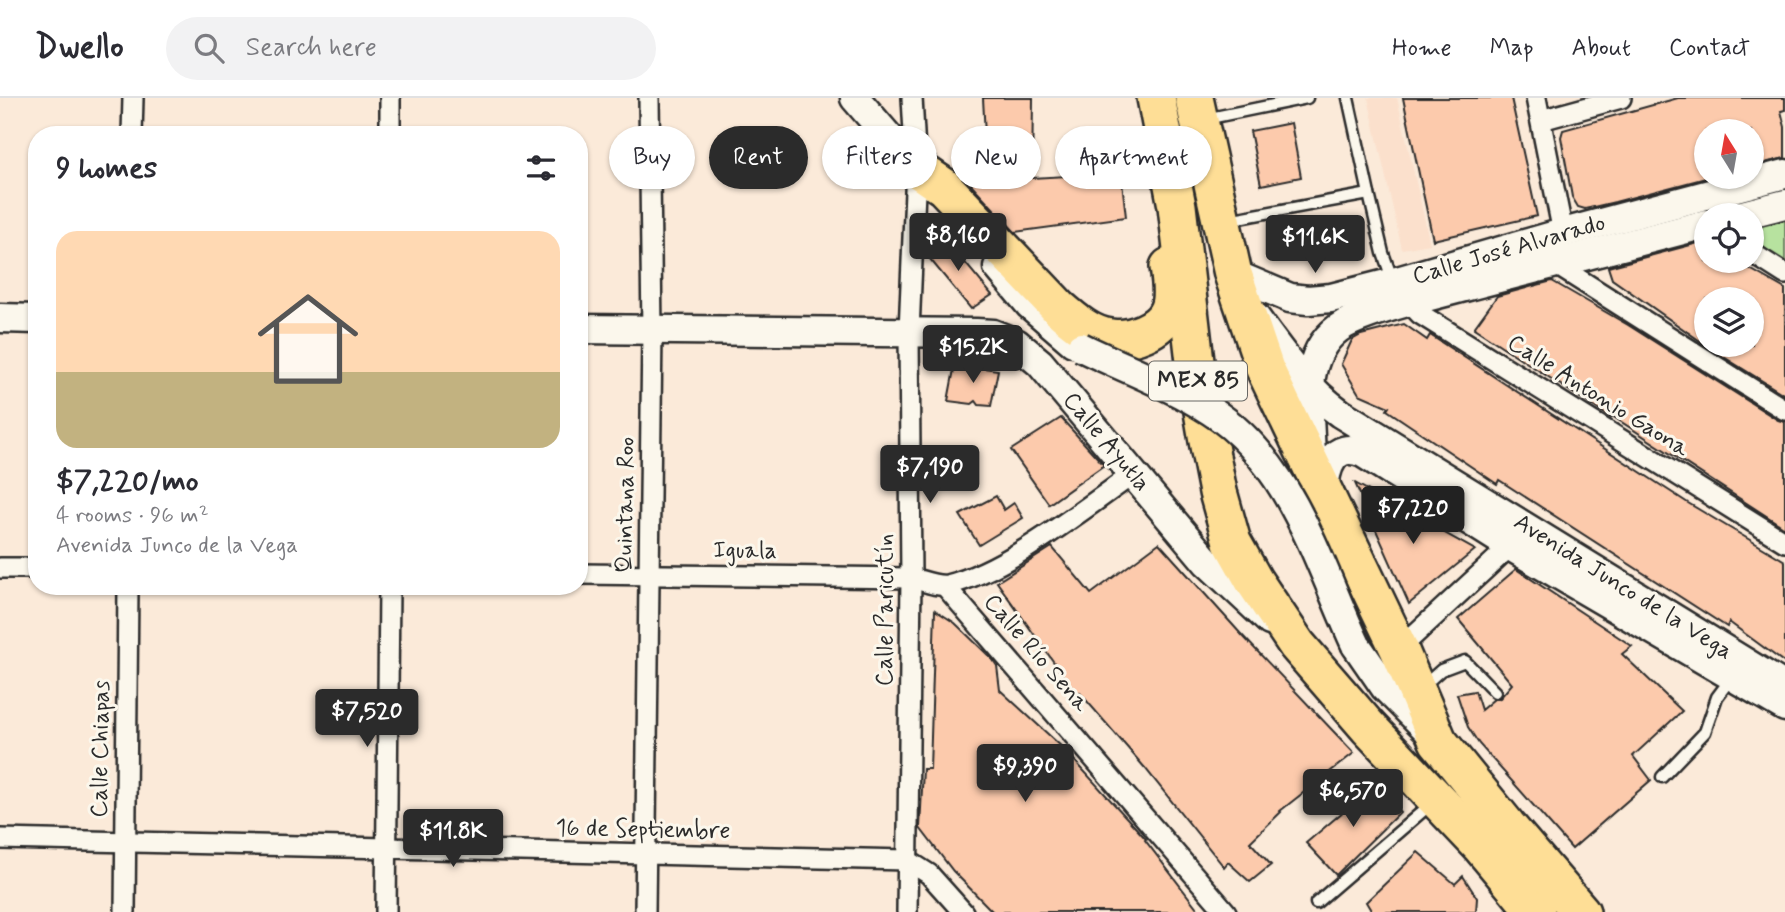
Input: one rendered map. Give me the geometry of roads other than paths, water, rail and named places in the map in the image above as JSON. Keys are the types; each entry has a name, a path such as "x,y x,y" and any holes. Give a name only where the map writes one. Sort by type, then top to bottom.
{"highway":[{"path":"937,182 1076,323 1094,333 1111,338 1137,335 1150,330 1161,322 1168,312 1172,290 1133,98"},
{"path":"1133,98 1151,126"},
{"name":"MEX 85","path":"1156,98 1162,126"},
{"name":"MEX 85","path":"1196,109 1237,286 1265,369 1286,418 1399,649 1438,741 1581,912"},
{"name":"MEX 85","path":"1174,189 1204,417 1226,524 1243,563 1297,645 1368,727 1480,845 1524,908"},
{"path":"1163,240 1177,206"}],"street":[{"path":"132,126 133,98"},
{"path":"390,98 390,126"},
{"name":"Quintana Roo","path":"645,912 652,331 649,98"},
{"path":"855,98 879,126"},
{"name":"Calle Paricutín","path":"912,98 914,126"},
{"path":"1536,98 1563,233"},
{"path":"1541,120 1621,98"},
{"name":"Calle José Alvarado","path":"1237,286 1308,300 1401,292 1555,264 1641,227 1785,174"},
{"name":"Calle Paricutín","path":"906,912 911,578 909,331 915,189"},
{"path":"933,189 1030,305 1055,328 1081,347 1211,410 1244,436 1259,452 1294,507 1356,645 1385,687 1438,741"},
{"path":"1764,209 1785,204"},
{"name":"Calle José Alvarado","path":"1318,479 1310,389 1313,361 1330,335 1401,292 1563,233 1694,225"},
{"path":"1764,261 1785,274"},
{"path":"1555,264 1785,410"},
{"name":"Avenida Junco de la Vega","path":"1237,286 1310,389 1340,413 1519,537 1732,676 1785,707"},
{"name":"Calle Antonio Gaona","path":"1401,292 1420,314 1785,542"},
{"path":"0,318 28,319"},
{"name":"Calle Ayutla","path":"588,329 909,331 993,334 1016,343 1040,363 1206,562 1297,645"},
{"path":"1330,335 1328,373 1340,413"},
{"name":"Avenida Junco de la Vega","path":"1318,479 1324,477 1330,461 1343,452 1356,450 1519,537 1785,687"},
{"path":"945,586 983,571 1026,548 1132,475"},
{"path":"1399,649 1519,537"},
{"path":"0,568 28,568"},
{"name":"Iguala","path":"588,574 911,578 945,586"},
{"name":"Calle Río Sena","path":"945,586 1226,912"},
{"name":"Calle Chiapas","path":"125,912 128,595"},
{"path":"387,912 389,595"},
{"name":"16 de Septiembre","path":"0,839 907,860"},
{"path":"907,860 929,874 963,912"}],"lane":[{"path":"1196,109 1307,98"},
{"path":"1348,98 1383,253 1401,292"},
{"path":"1221,221 1369,194"},
{"path":"1417,691 1441,670 1465,661 1495,692"},
{"path":"1662,777 1705,733 1717,697 1732,676"},
{"path":"1316,903 1436,799"}]}
